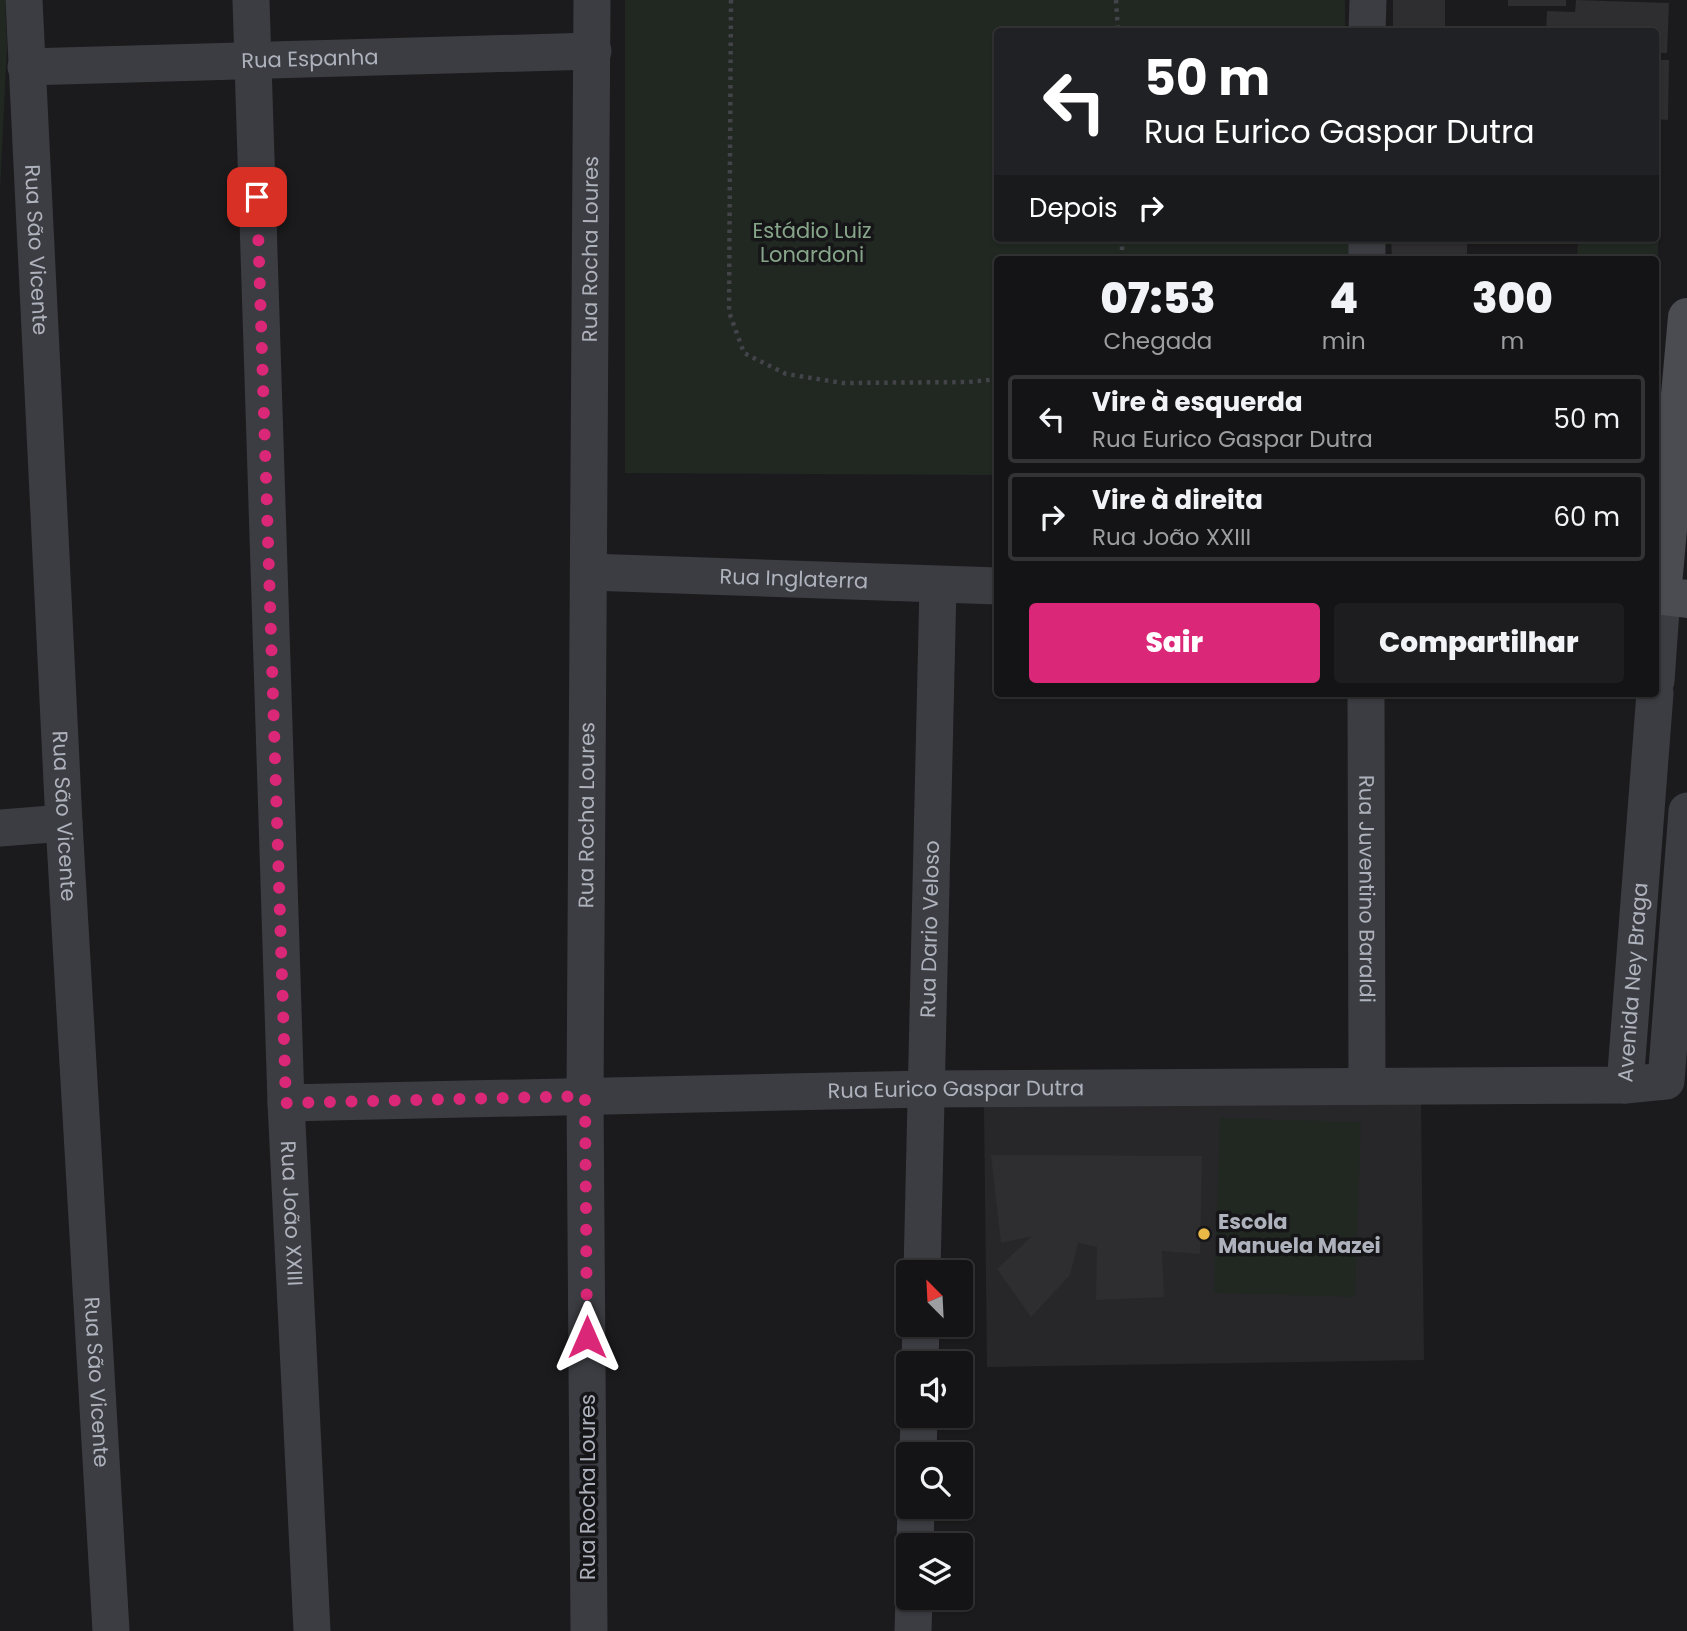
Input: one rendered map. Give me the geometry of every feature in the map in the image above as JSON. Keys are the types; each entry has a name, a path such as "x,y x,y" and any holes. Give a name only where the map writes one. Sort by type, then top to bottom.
{"street":[{"name":"Rua São Vicente","path":"24,0 64,823 111,1631"},
{"name":"Rua João XXIII","path":"251,0 286,1103 312,1631"},
{"name":"Rua Rocha Loures","path":"589,1631 585,1096 592,0"},
{"path":"1367,0 1367,28"},
{"name":"Rua Espanha","path":"26,67 593,51"},
{"path":"1659,660 1668,597 1687,317"},
{"name":"Rua Inglaterra","path":"589,572 994,586"},
{"name":"Rua Dario Veloso","path":"922,1260 938,585"},
{"name":"Rua Juventino Baraldi","path":"1366,697 1367,1086"},
{"name":"Avenida Ney Braga","path":"1655,697 1625,1085 1666,1081 1687,811"},
{"path":"0,828 64,823"},
{"name":"Rua Eurico Gaspar Dutra","path":"286,1103 927,1088 1625,1085"},
{"path":"913,1631 914,1610"}],"path":[{"path":"731,0 729,312 744,353 786,374 843,383 994,379"},
{"path":"1116,0 1118,28"}],"shaded area":[{"name":"Escola Manuela Mazei","path":"1421,1101 1424,1360 987,1367 984,1107"}],"green space":[{"path":"0,0 5,0 7,46 0,190"},
{"name":"Estádio Luiz Lonardoni","path":"625,0 1345,0 1345,28 994,28 994,242 1349,242 1349,256 994,256 994,475 625,473"},
{"path":"1578,242 1658,242 1658,256 1577,256"},
{"path":"1220,1118 1361,1122 1355,1297 1214,1293"}],"building":[{"path":"1393,0 1445,0 1445,28 1393,28"},
{"path":"1508,0 1566,0 1566,6 1508,6"},
{"path":"1576,0 1669,3 1667,53 1659,53 1659,28 1546,28 1547,11 1575,12"},
{"path":"1659,60 1669,60 1668,120 1659,119"},
{"path":"1391,242 1467,242 1467,256 1392,256"},
{"path":"991,1155 1202,1156 1200,1254 1162,1251 1164,1297 1096,1300 1097,1247 1078,1243 1070,1275 1031,1317 997,1269 1032,1236 1001,1243"}],"place":[{"name":"Escola Manuela Mazei","path":"1204,1234"}],"route":[{"path":"257,197 286,1103 585,1096 587,1337"}]}
